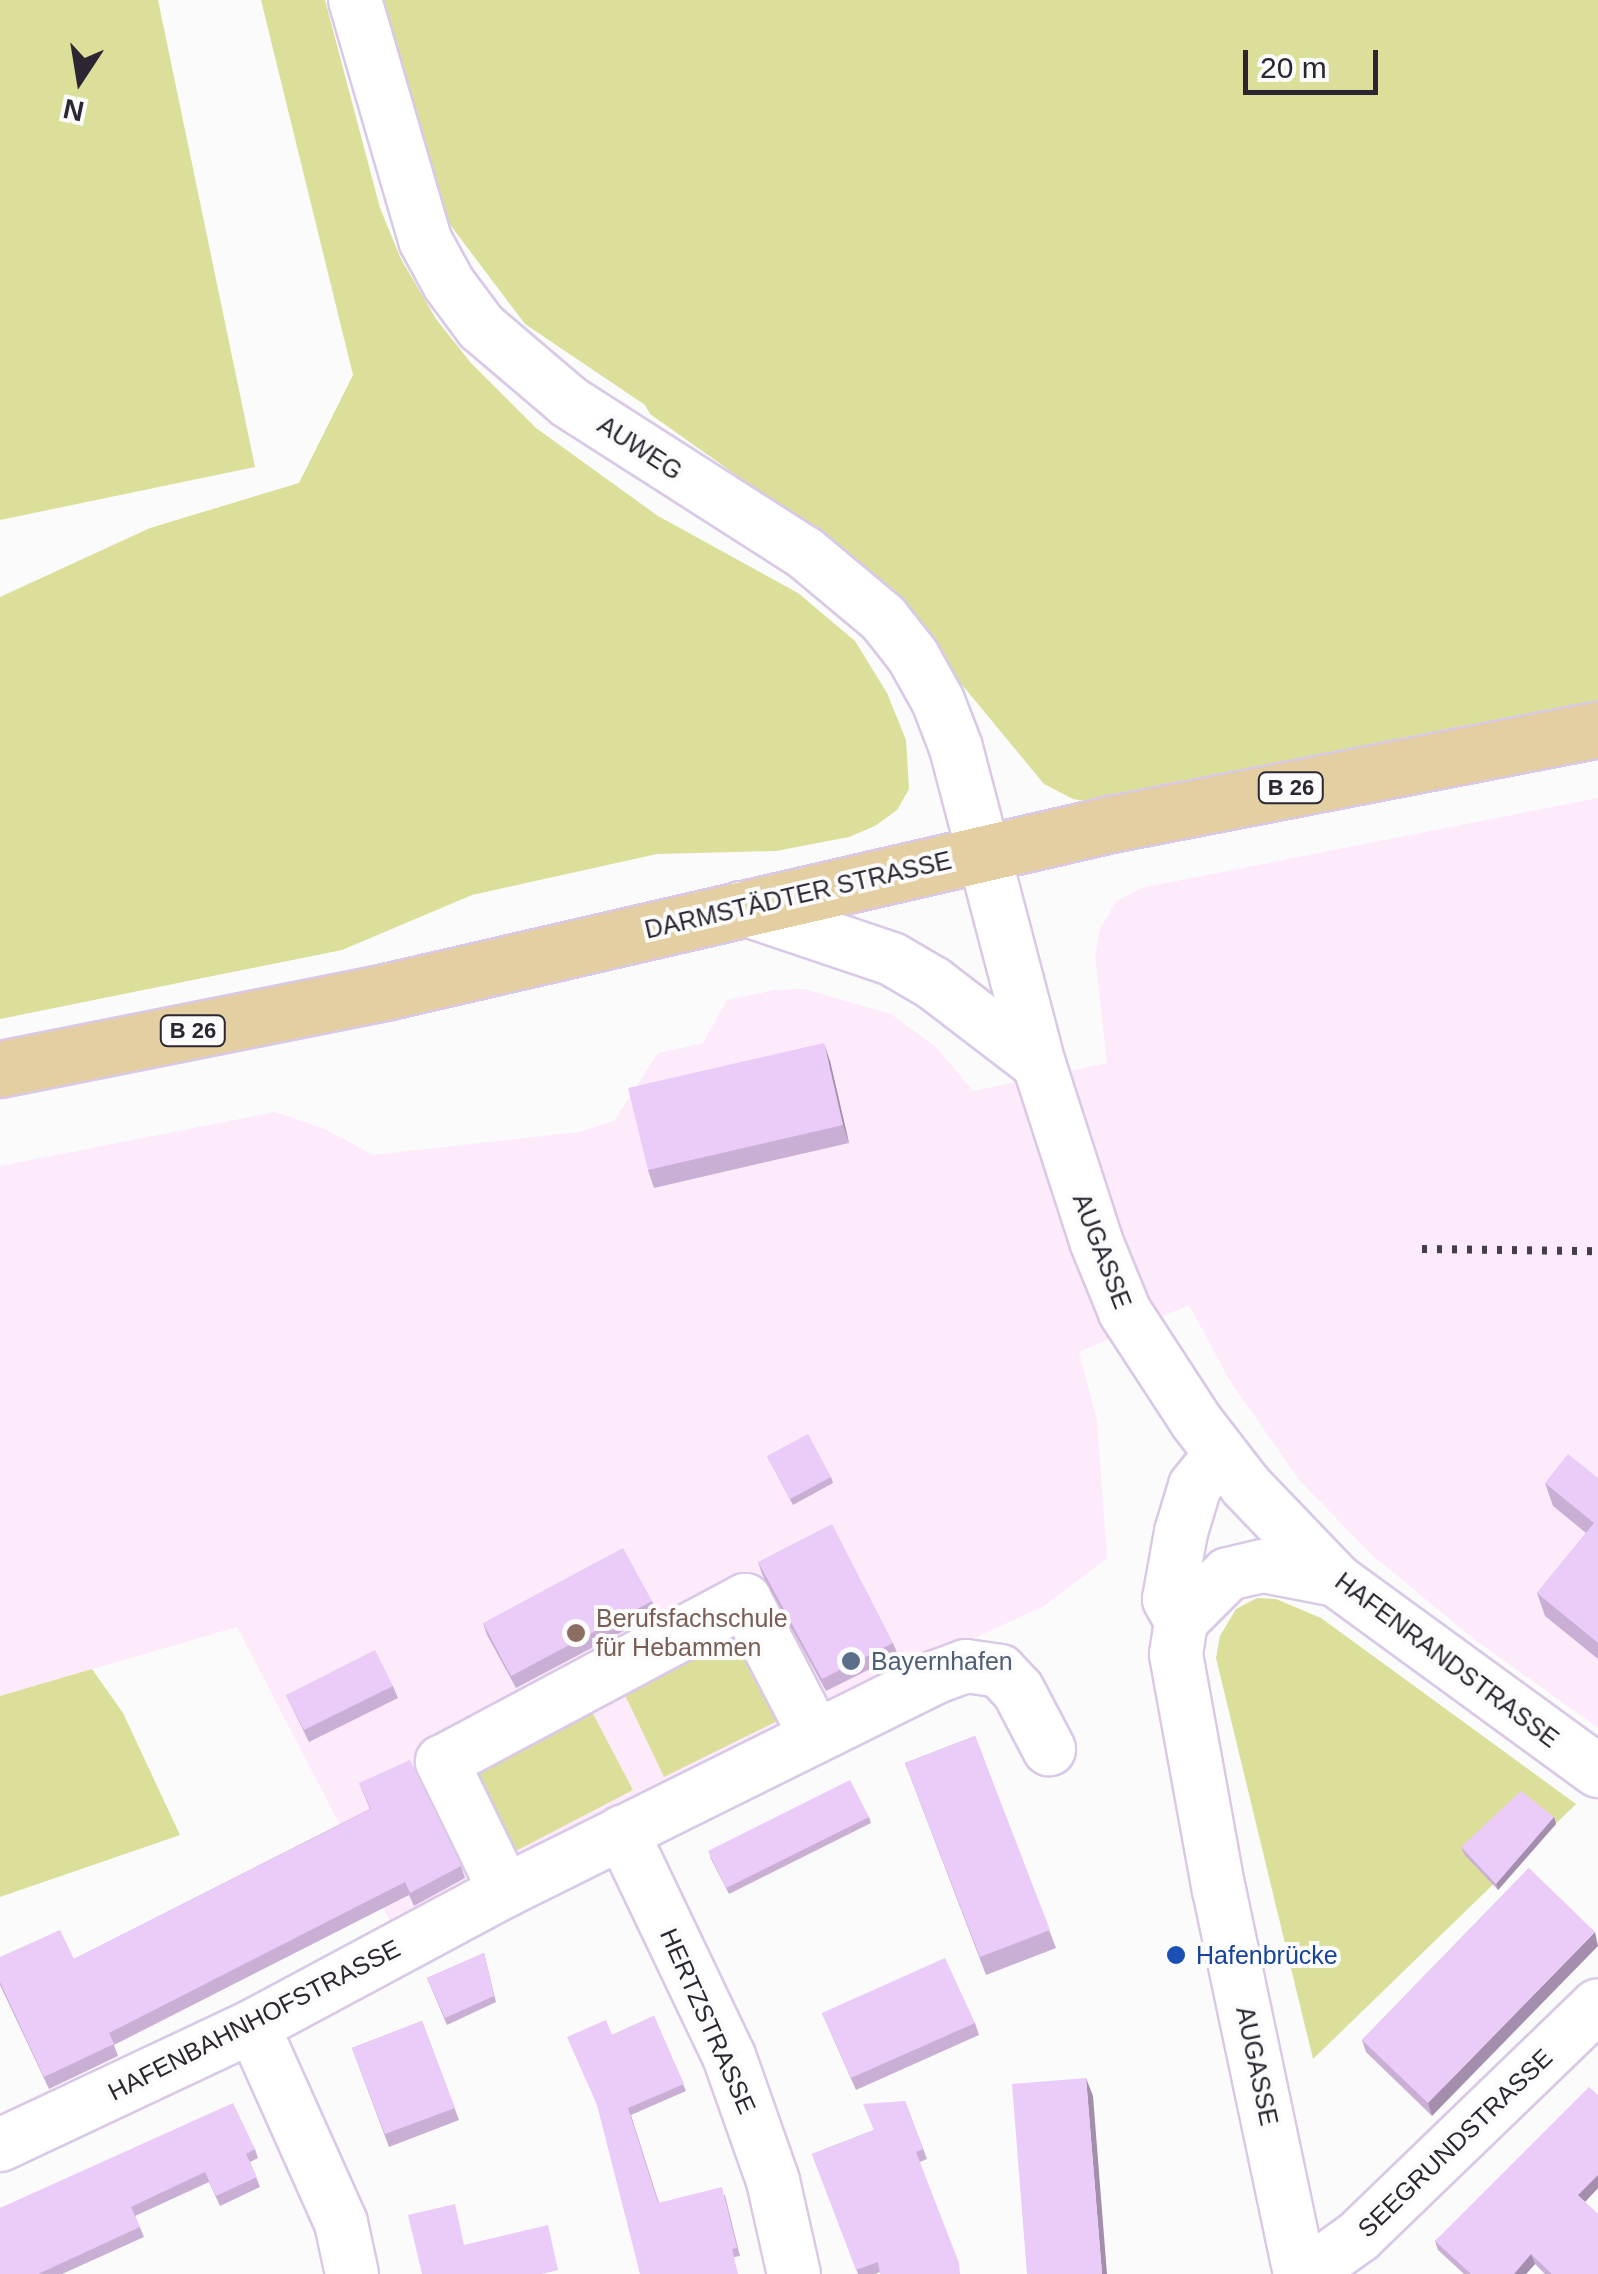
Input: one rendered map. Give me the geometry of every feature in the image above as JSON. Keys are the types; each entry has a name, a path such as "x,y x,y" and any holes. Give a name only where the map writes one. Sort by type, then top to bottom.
{"main road":[{"name":"DARMSTÄDTER STRASSE","path":"0,1070 386,992 985,850 1598,729"}],"street":[{"name":"AUWEG","path":"354,0 412,203 425,240 449,284 511,356 568,402 804,552 883,618 913,656 938,700 985,850"},
{"name":"AUGASSE","path":"985,850 1045,1082 1083,1205 1125,1312 1220,1455 1196,1486 1181,1532 1168,1599 1181,1621 1176,1654 1219,1891 1303,2274"},
{"path":"740,908 892,959 933,982 1045,1082"},
{"name":"HAFENRANDSTRASSE","path":"1220,1455 1336,1580 1598,1771"},
{"path":"1181,1621 1228,1574 1244,1567 1263,1566 1336,1580"},
{"path":"505,1891 442,1762 745,1600 815,1735"},
{"name":"HAFENBAHNHOFSTRASSE","path":"0,2145 253,2026 505,1891 936,1677 966,1666 1000,1671 1018,1690 1049,1749"},
{"name":"HERTZSTRASSE","path":"622,1832 729,2056 773,2181 794,2274"},
{"name":"SEEGRUNDSTRASSE","path":"1303,2274 1359,2236 1598,2005"},
{"path":"253,2026 341,2223 352,2274"}],"shaded area":[{"path":"1598,798 1598,1728 1475,1640 1372,1555 1300,1481 1230,1381 1189,1305 1079,1352 1097,1420 1107,1558 1044,1606 733,1749 394,1929 237,1627 0,1696 0,1166 275,1112 325,1129 373,1155 579,1132 614,1121 658,1053 703,1043 727,1000 774,990 804,989 891,1014 937,1048 973,1091 1107,1063 1095,956 1100,928 1117,901 1141,888"}],"green space":[{"path":"0,0 158,0 255,467 0,520"},
{"path":"261,0 325,0 380,208 401,259 436,319 471,363 536,428 658,516 798,593 855,641 887,693 906,740 909,789 897,810 875,826 849,837 776,851 657,854 472,895 342,950 0,1019 0,597 150,528 299,483 353,375"},
{"path":"382,0 1598,0 1598,704 1102,804 1073,799 1044,784 862,564 650,414 645,405 525,324 448,222"},
{"path":"1257,1598 1276,1599 1321,1618 1576,1804 1313,2059 1216,1658 1220,1636 1236,1609"},
{"path":"739,1633 781,1719 664,1777 624,1693"},
{"path":"92,1669 123,1713 180,1835 0,1897 0,1696"},
{"path":"587,1709 633,1790 512,1853 471,1770"}],"building":[{"path":"824,1043 843,1125 648,1170 628,1088"},
{"path":"808,1434 831,1477 790,1499 767,1456"},
{"path":"1568,1454 1598,1478 1598,1643 1537,1593 1594,1523 1545,1483"},
{"path":"832,1524 893,1643 822,1679 758,1562"},
{"path":"623,1548 652,1601 511,1676 483,1623"},
{"path":"375,1650 393,1686 304,1730 286,1695"},
{"path":"975,1736 1050,1930 980,1957 905,1763"},
{"path":"410,1760 461,1866 410,1893 405,1882 109,2033 114,2044 44,2077 0,1982 0,1957 60,1930 74,1959 371,1809 359,1783"},
{"path":"850,1780 869,1817 726,1888 708,1851"},
{"path":"1521,1791 1554,1817 1496,1884 1461,1847"},
{"path":"1529,1868 1595,1932 1428,2103 1362,2040"},
{"path":"484,1953 494,1996 445,2018 427,1978"},
{"path":"945,1958 975,2023 851,2078 822,2013"},
{"path":"654,2016 684,2084 628,2108 658,2203 722,2187 737,2248 732,2249 738,2274 640,2274 597,2105 567,2037 606,2020 612,2035"},
{"path":"422,2021 455,2108 385,2134 352,2048"},
{"path":"1086,2078 1102,2274 1027,2274 1012,2084"},
{"path":"1589,2087 1598,2095 1598,2175 1578,2195 1598,2214 1598,2274 1552,2274 1531,2254 1514,2274 1471,2274 1435,2241"},
{"path":"905,2101 923,2149 916,2152 960,2274 880,2274 878,2262 856,2270 812,2154 874,2130 863,2104"},
{"path":"233,2103 255,2149 246,2154 257,2177 216,2196 205,2172 131,2207 140,2227 38,2274 0,2274 0,2208"},
{"path":"455,2204 464,2245 548,2225 558,2270 542,2274 422,2274 408,2215"}],"railway":[{"path":"1422,1249 1598,1251"}],"place":[{"name":"Berufsfachschule für Hebammen","path":"576,1633"},
{"name":"Bayernhafen","path":"851,1661"},
{"name":"Hafenbrücke","path":"1176,1955"}]}
